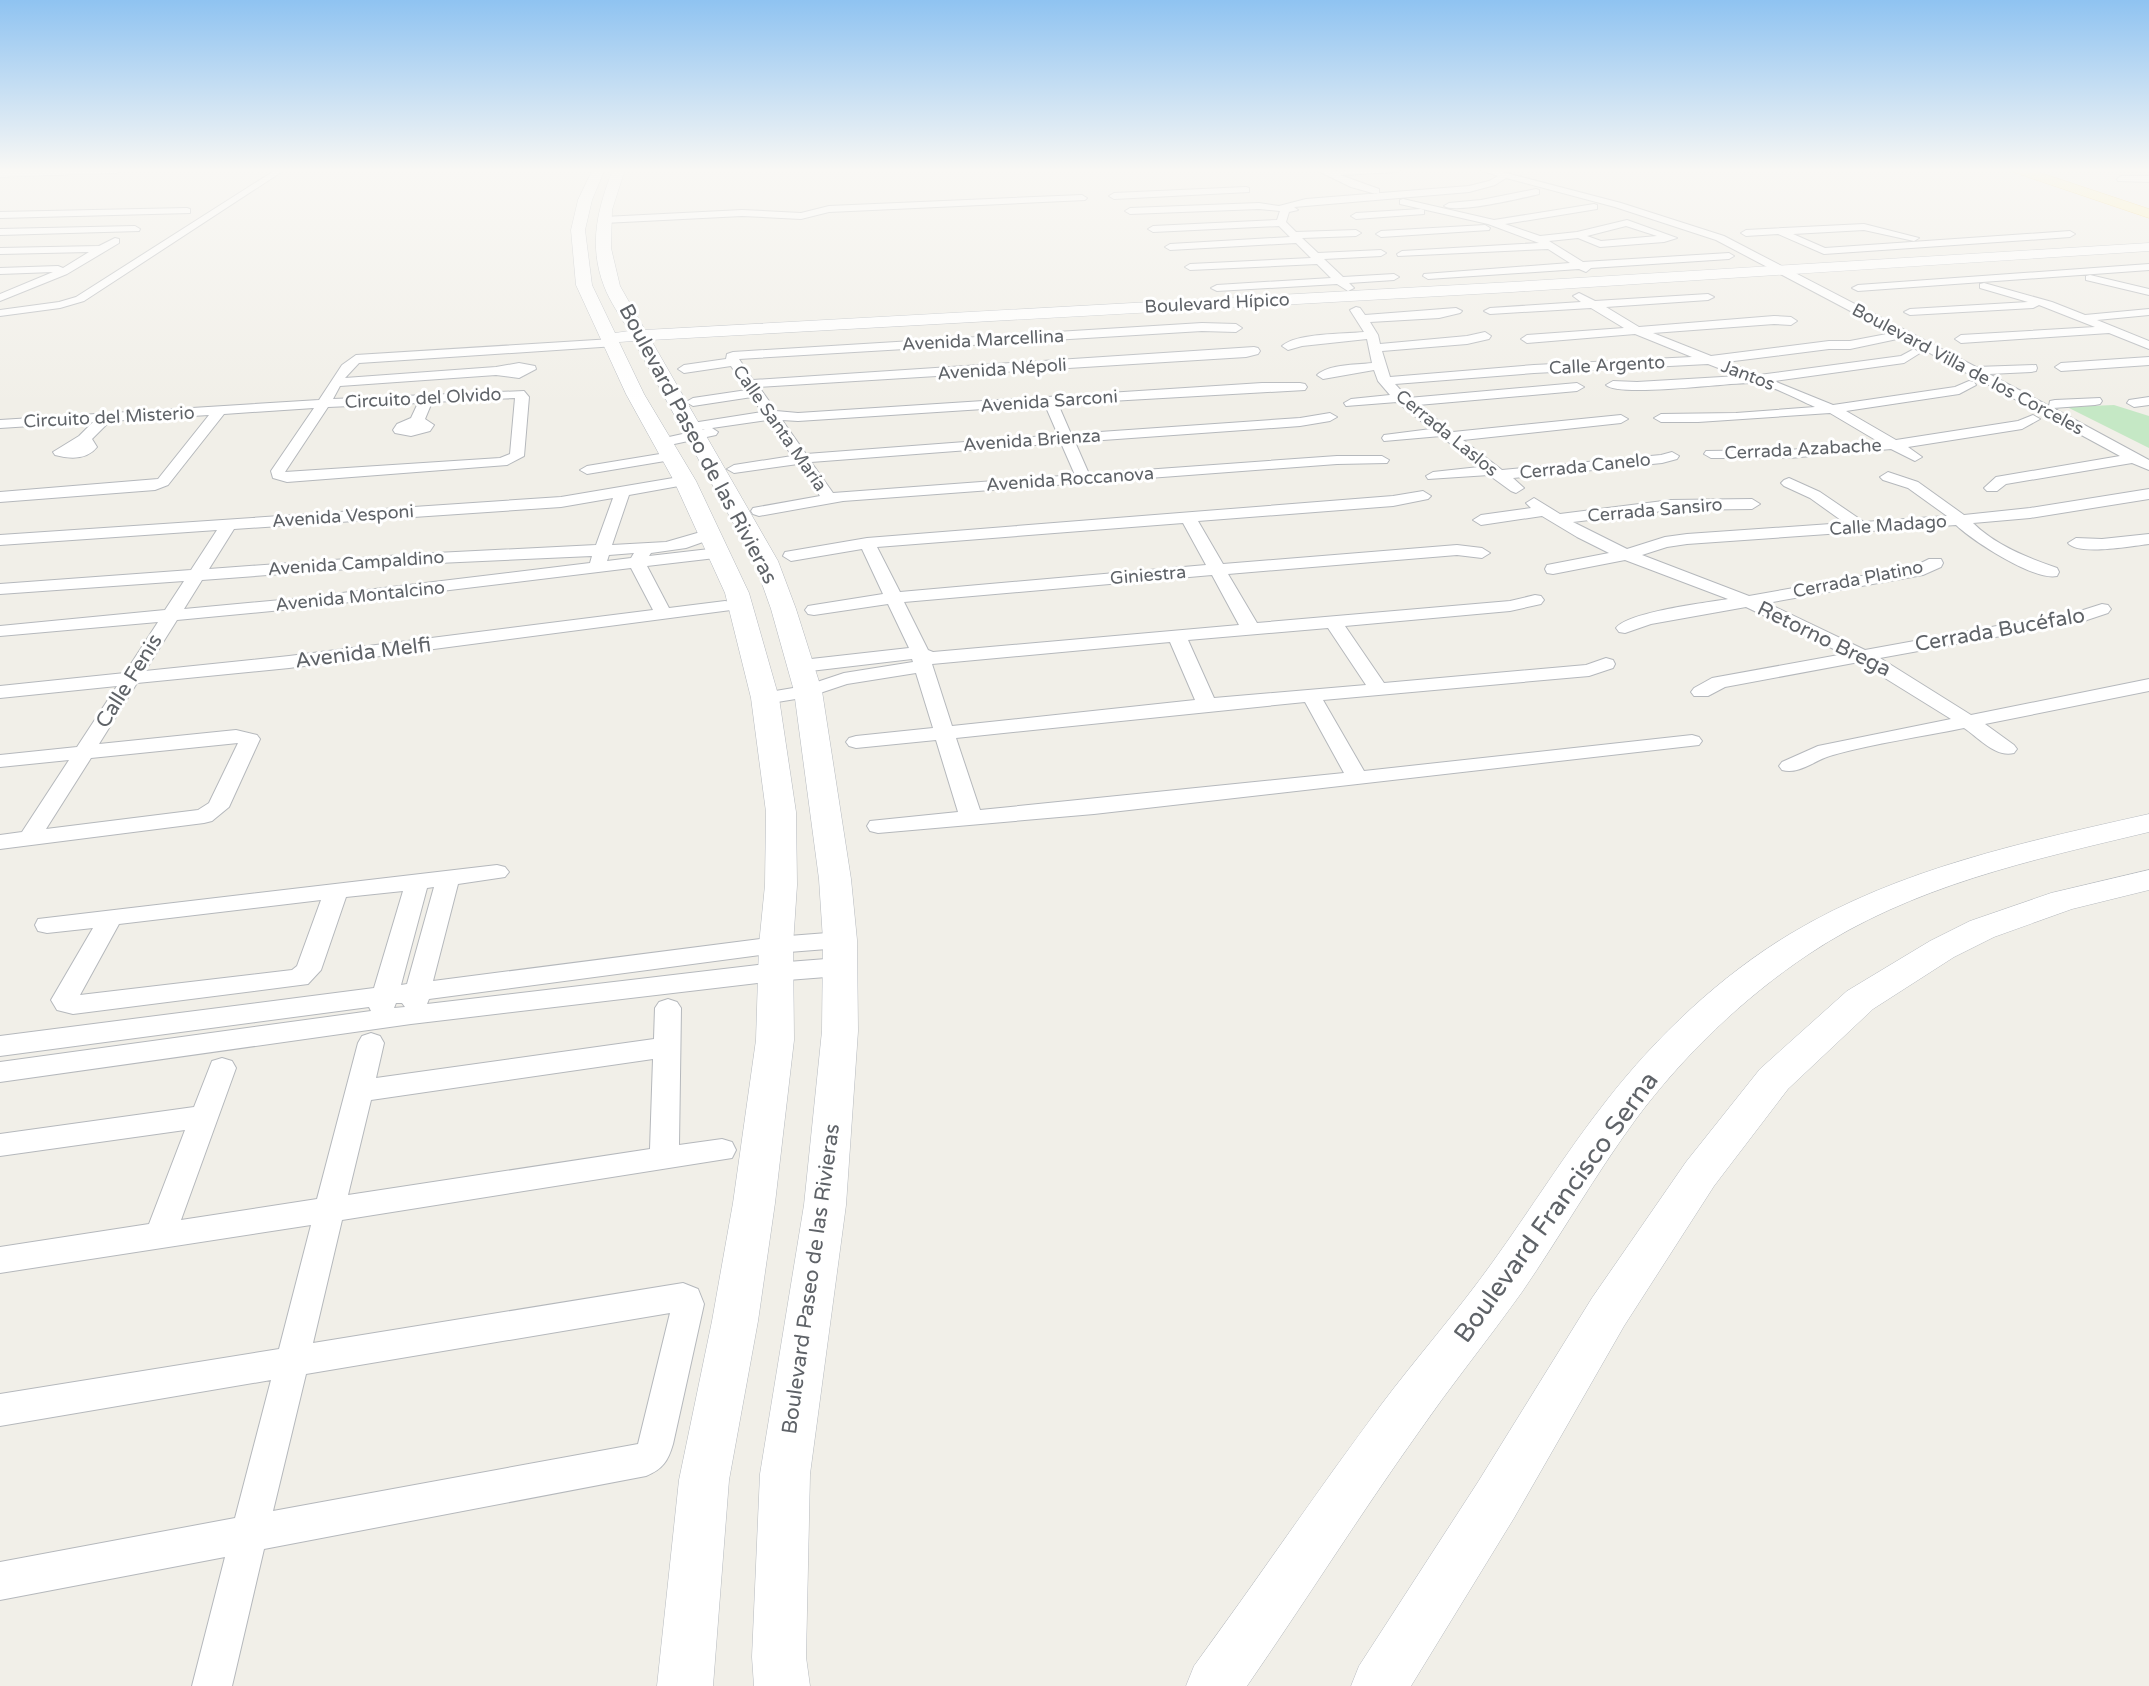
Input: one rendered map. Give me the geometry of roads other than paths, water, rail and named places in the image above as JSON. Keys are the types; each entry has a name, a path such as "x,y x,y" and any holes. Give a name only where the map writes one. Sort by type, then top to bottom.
{"street":[{"path":"0,313 60,306 80,299 160,248"},
{"name":"Boulevard Paseo de las Rivieras","path":"580,248 584,285 625,339"},
{"name":"Boulevard Paseo de las Rivieras","path":"603,248 625,339 635,394 684,441 766,561 783,571 805,678 835,879 840,1030 825,1205 785,1474 779,1657 782,1686"},
{"path":"1307,248 1344,285"},
{"path":"1402,254 1520,248"},
{"path":"1555,248 1587,269"},
{"name":"Boulevard Villa de los Corceles","path":"1742,248 1794,270 1904,329 1945,356 1971,378 2142,457"},
{"name":"Boulevard Villa de los Corceles","path":"1761,248 1884,325"},
{"path":"1814,248 1821,251 1878,248"},
{"path":"1957,248 2001,258"},
{"path":"1975,248 2001,258"},
{"name":"Boulevard Hípico","path":"1894,264 1933,271 2001,258 2140,248"},
{"path":"0,251 102,249"},
{"path":"0,298 70,269 102,249"},
{"name":"Boulevard Hípico","path":"625,339 1369,298 1524,292 1794,270 2149,252"},
{"path":"1190,267 1381,253"},
{"path":"1428,276 1587,269 1730,256"},
{"path":"1858,288 2149,267"},
{"path":"0,270 70,269"},
{"path":"1933,271 1975,280 2053,303 2149,345"},
{"path":"1933,271 1963,281 2053,303"},
{"path":"2068,272 2148,291"},
{"path":"1217,288 1344,285 1394,277"},
{"name":"Jantos","path":"1579,296 1638,331 1832,409 1915,457"},
{"path":"1490,311 1708,297"},
{"path":"1910,312 2053,303"},
{"name":"Cerrada Laslos","path":"1456,310 1439,314 1359,314 1372,334 1385,381 1403,400 1516,488"},
{"path":"2091,319 2149,312"},
{"path":"1527,339 1774,320 1791,321"},
{"path":"1884,325 1904,329"},
{"name":"Calle Argento","path":"1828,345 1833,340 1871,332 1884,325"},
{"name":"Avenida Marcellina","path":"684,369 732,360 745,354 1048,351 1202,327 1236,328"},
{"name":"Calle Argento","path":"1385,381 1524,369 1709,360 1828,345 1850,345 1904,329 1922,333"},
{"path":"1961,339 2114,330"},
{"name":"Boulevard Villa de los Corceles","path":"1922,333 2111,434 2142,457 2149,466"},
{"path":"1288,346 1300,342 1372,334"},
{"path":"1376,348 1467,340 1485,336"},
{"path":"324,403 351,361 356,359 625,339"},
{"name":"Avenida Népoli","path":"684,441 753,389 998,369 1048,351 1103,362 1254,351"},
{"path":"1613,385 1637,386 1760,379 1904,359 1914,353"},
{"path":"1945,356 1963,355"},
{"path":"348,402 376,357"},
{"name":"Calle Santa María","path":"732,360 829,498"},
{"path":"2061,367 2149,361"},
{"path":"1103,362 1123,396"},
{"path":"1323,375 1336,370 1379,366"},
{"path":"1661,418 1700,418 1832,409 1959,390 1971,378 1991,370 2031,368"},
{"path":"998,369 1011,403"},
{"path":"338,382 496,371"},
{"name":"Avenida Sarconi","path":"684,441 711,432 773,418 1262,387 1300,387"},
{"path":"1351,403 1577,387"},
{"name":"Circuito del Olvido","path":"519,394 522,397 517,456 502,462 287,477 278,475 278,471 324,403 427,398 519,394"},
{"path":"417,421 427,398"},
{"path":"2055,404 2095,400"},
{"path":"1050,401 1084,478"},
{"path":"2134,403 2149,401"},
{"name":"Circuito del Misterio","path":"0,424 324,403"},
{"name":"Circuito del Misterio","path":"0,497 155,485 162,482 219,411"},
{"name":"Avenida Brienza","path":"734,470 801,458 1066,437 1300,422 1330,417"},
{"path":"84,439 105,418"},
{"path":"1389,438 1621,419"},
{"name":"Cerrada Azabache","path":"1711,454 1750,455 1896,444 2022,425 2033,419"},
{"path":"2092,434 2111,434"},
{"path":"587,470 684,441"},
{"name":"Boulevard Paseo de las Rivieras","path":"684,441 731,600 765,698 781,812 781,885 775,958 775,1040 754,1203 735,1321 704,1480 685,1686"},
{"name":"Avenida Vesponi","path":"0,540 533,505 622,493 684,441"},
{"name":"Cerrada Canelo","path":"1432,477 1662,459 1672,456"},
{"path":"1992,488 2001,480 2142,457"},
{"name":"Avenida Roccanova","path":"759,511 829,498 1337,460 1382,460"},
{"path":"1888,477 1913,485 1951,512 1975,534 2024,562 2051,572"},
{"path":"1789,483 1815,495 1862,528"},
{"path":"597,567 622,493"},
{"name":"Calle Madago","path":"1553,569 1688,539 1958,520 2030,513 2149,495"},
{"path":"731,600 756,593 783,571 867,543 1393,501 1423,496"},
{"name":"Cerrada Sansiro","path":"1481,520 1545,511 1752,504"},
{"path":"1545,511 1628,554"},
{"path":"1187,516 1251,629"},
{"name":"Calle Fenis","path":"29,839 229,524"},
{"path":"2076,543 2102,544 2149,539"},
{"name":"Avenida Montalcino","path":"0,631 170,616 637,563 715,543"},
{"path":"867,543 924,659 971,818"},
{"path":"646,548 637,563 663,613"},
{"name":"Avenida Campaldino","path":"0,589 405,560 646,548 674,552"},
{"name":"Giniestra","path":"814,610 895,597 1219,569 1457,550 1482,553"},
{"name":"Retorno Brega","path":"1628,554 1746,600 1862,655 1913,685 2007,749"},
{"name":"Cerrada Platino","path":"1625,628 1647,619 1917,571 1935,563"},
{"name":"Avenida Melfi","path":"0,692 130,680 382,651 663,613 731,600"},
{"path":"765,698 805,678 844,679 924,659 1510,606 1535,600"},
{"name":"Cerrada Bucéfalo","path":"1701,692 1719,682 2084,616 2102,609"},
{"path":"1333,622 1379,690"},
{"path":"1177,636 1207,705"},
{"path":"856,742 1207,705 1589,670 1606,664"},
{"path":"1789,766 1825,750 2149,686"},
{"path":"1311,696 1358,779"},
{"path":"0,761 246,736 250,741 218,807 212,813 196,819 0,842"},
{"path":"878,826 1094,807 1692,741"},
{"name":"Boulevard Francisco Serna","path":"1214,1686 1388,1435 1507,1277 1595,1145 1642,1084 1694,1029 1798,945 1868,907 1960,870 2055,844 2149,823"},
{"path":"47,925 497,872"},
{"path":"411,1015 448,878"},
{"path":"1379,1686 1496,1500 1608,1312 1700,1174 1774,1079 1860,1000 1942,949 1982,929 2063,901 2149,880"},
{"path":"212,1686 359,1091 417,881"},
{"path":"111,916 64,1000 66,1004 299,978 308,970 336,891"},
{"path":"0,1046 418,990 839,953"},
{"path":"0,1072 375,1031 411,1015 775,958"},
{"path":"664,1159 668,1008"},
{"path":"359,1091 667,1047"},
{"path":"160,1237 222,1068"},
{"path":"0,1145 205,1116"},
{"path":"0,1260 722,1150"},
{"path":"0,1410 683,1297 687,1299 688,1304 656,1444 653,1453 646,1459 0,1581"}]}
